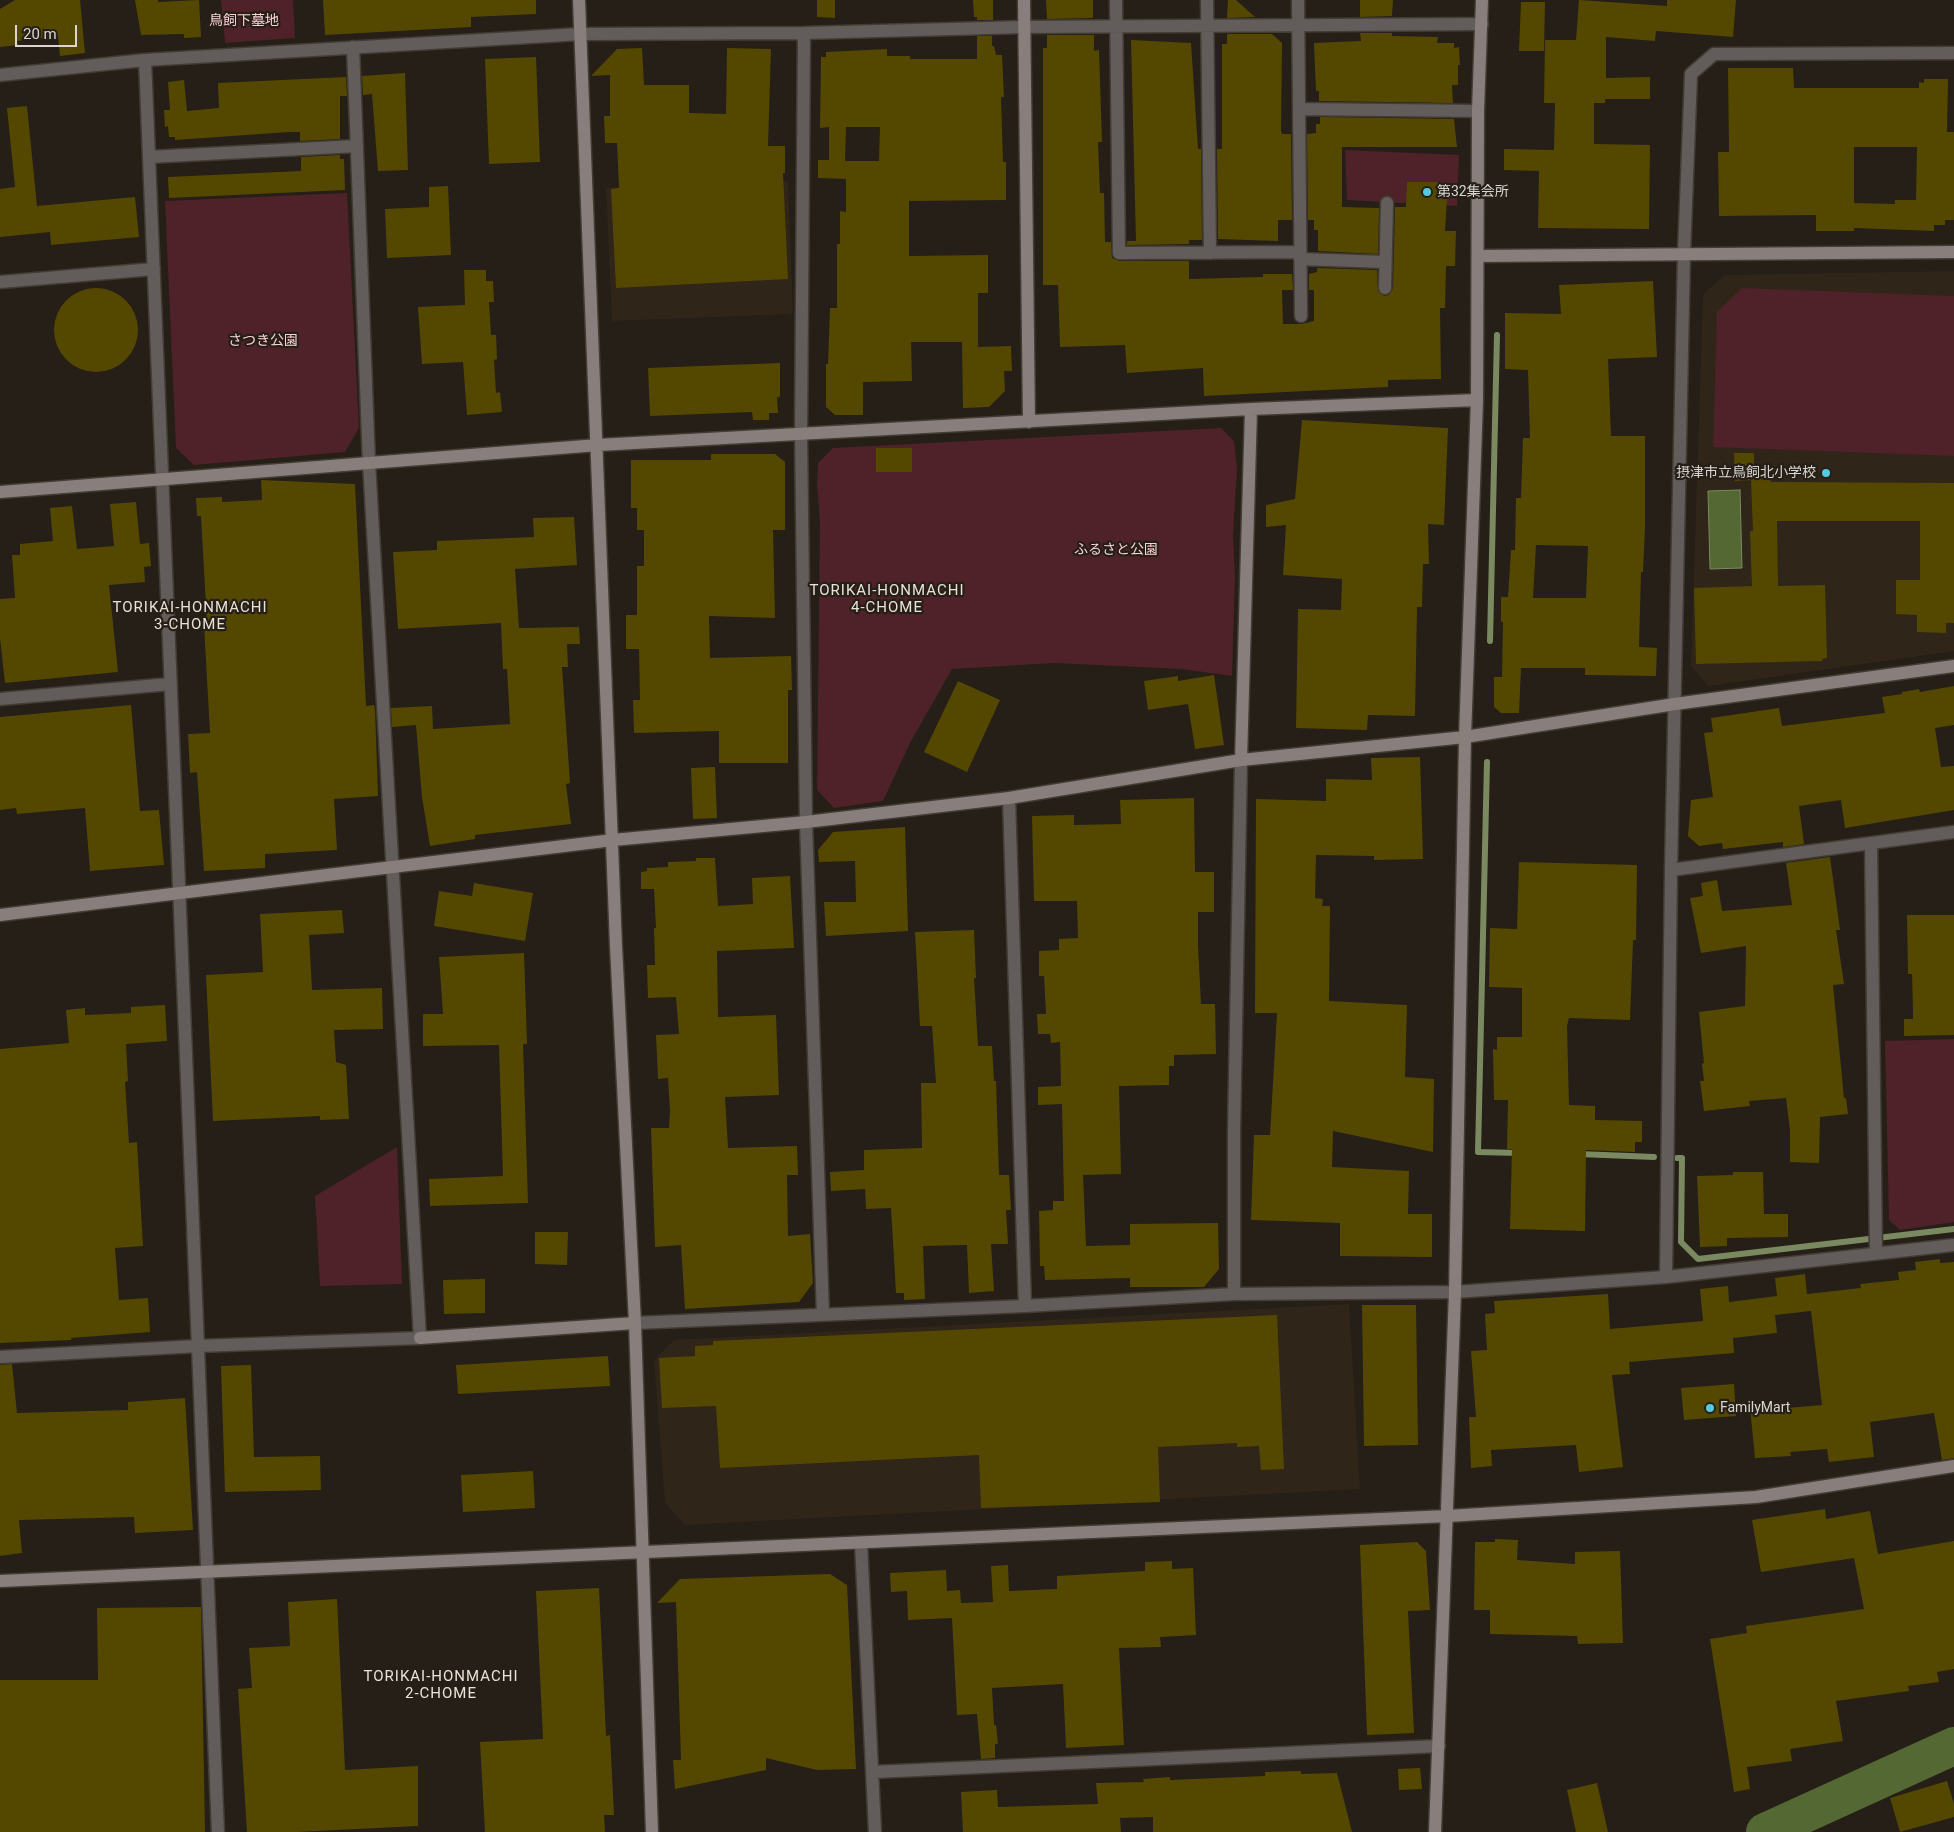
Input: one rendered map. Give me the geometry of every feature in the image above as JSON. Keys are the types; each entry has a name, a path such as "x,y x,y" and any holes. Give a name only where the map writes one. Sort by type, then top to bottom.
{"street":[{"path":"579,0 598,445 616,946 635,1323 652,1832"},
{"path":"1024,0 1030,422"},
{"path":"1116,0 1119,253 1210,253 1300,256 1385,262"},
{"path":"1207,0 1210,253"},
{"path":"1298,0 1300,316"},
{"path":"1435,1832 1455,1292 1464,737 1477,400 1478,111 1482,0"},
{"path":"0,75 145,60 581,34 804,33 1025,27 1482,24"},
{"path":"804,33 800,435 806,822 823,1315"},
{"path":"353,47 369,463 391,867 420,1338"},
{"path":"1666,1277 1671,870 1684,254 1691,74 1714,54 1954,53"},
{"path":"145,60 154,269 160,480 180,893 218,1832"},
{"path":"1299,109 1478,111"},
{"path":"149,157 357,146"},
{"path":"1385,288 1387,203"},
{"path":"1478,256 1954,252"},
{"path":"0,282 154,269"},
{"path":"0,492 598,445 1251,409 1477,400"},
{"path":"1234,1294 1234,1131 1241,760 1251,409"},
{"path":"0,915 613,840 806,822 1009,798 1241,760 1464,737 1675,704 1954,666"},
{"path":"0,699 170,684"},
{"path":"1009,798 1025,1306"},
{"path":"1671,870 1954,832"},
{"path":"1871,843 1876,1253"},
{"path":"0,1356 198,1346 420,1338 635,1323 1025,1306 1234,1294 1455,1292 1666,1277 1954,1245"},
{"path":"0,1581 1448,1516 1756,1497 1954,1466"},
{"path":"861,1542 876,1832"},
{"path":"873,1772 1439,1746"}],"shaded area":[{"path":"788,181 793,314 612,321 606,188"},
{"name":"摂津市立鳥飼北小学校","path":"1954,271 1954,651 1708,686 1691,666 1703,294 1725,275"},
{"path":"1740,490 1742,568 1710,569 1708,491"},
{"path":"1349,1304 1360,1489 685,1525 665,1503 654,1360 674,1340"}],"green space":[{"name":"鳥飼下墓地","path":"221,0 293,0 295,38 225,43"},
{"path":"1345,150 1459,155 1457,206 1347,200"},
{"name":"さつき公園","path":"347,193 359,428 345,452 194,465 176,448 165,201"},
{"path":"1742,288 1954,296 1954,456 1713,447 1717,312"},
{"name":"ふるさと公園","path":"1221,428 1234,441 1237,468 1233,535 1235,576 1232,676 1182,669 1054,663 952,669 910,743 883,801 834,808 817,790 820,522 817,483 818,463 833,448"},
{"path":"1954,1039 1954,1222 1900,1230 1889,1220 1885,1041"},
{"path":"397,1147 402,1284 320,1286 315,1196"}],"building":[{"path":"15,0 80,0 85,53 60,56 58,36 17,41 18,45 0,47 0,9"},
{"path":"135,0 158,0 158,2 199,0 201,37 184,38 184,34 141,35"},
{"path":"323,0 536,0 536,14 471,17 471,27 325,35"},
{"path":"817,0 835,0 835,18 817,17"},
{"path":"973,0 993,0 993,20 977,20 977,17 974,17"},
{"path":"1046,0 1093,0 1093,18 1047,19"},
{"path":"1228,0 1236,0 1255,17 1227,18"},
{"path":"1360,0 1393,0 1392,16 1360,17"},
{"path":"1579,0 1667,6 1667,0 1736,0 1733,37 1656,31 1655,41 1606,37 1606,78 1650,77 1650,99 1605,99 1605,103 1594,103 1594,144 1650,145 1649,229 1538,228 1539,171 1504,170 1504,149 1554,150 1555,103 1544,103 1545,40 1576,40"},
{"path":"1521,2 1545,2 1544,51 1519,51"},
{"path":"1360,33 1392,33 1392,36 1438,37 1437,43 1454,43 1454,48 1459,47 1460,65 1458,65 1458,85 1452,85 1453,103 1319,101 1319,91 1316,91 1314,43 1361,41"},
{"path":"1227,34 1272,34 1282,43 1281,131 1282,134 1291,134 1292,220 1278,220 1278,241 1218,239 1217,149 1222,149 1222,44 1227,44"},
{"path":"1047,35 1094,35 1094,51 1099,50 1102,142 1098,142 1100,193 1104,193 1105,242 1111,242 1112,258 1119,261 1189,261 1189,279 1263,277 1263,274 1292,274 1293,290 1282,290 1283,324 1302,324 1314,321 1314,290 1309,290 1309,274 1317,272 1317,268 1377,270 1378,291 1384,296 1389,295 1393,288 1395,207 1406,207 1407,182 1448,182 1445,231 1456,231 1455,266 1446,266 1445,308 1440,308 1441,379 1388,380 1388,387 1204,396 1203,368 1127,373 1125,345 1060,347 1058,285 1043,285 1043,48 1047,48"},
{"path":"977,36 992,36 992,46 994,46 996,55 1002,55 1004,97 1001,97 1003,162 1006,162 1006,200 909,201 909,256 988,255 988,293 978,293 978,347 1011,346 1012,371 1004,371 1005,391 989,407 963,408 962,342 911,342 912,381 863,382 863,415 835,415 826,407 826,364 828,364 830,308 837,308 837,244 840,244 840,211 846,212 846,179 818,178 818,160 829,160 829,127 820,128 821,57 826,57 826,52 887,49 887,56 910,56 910,59 977,59","holes":["846,127 880,127 879,161 845,161"]},
{"path":"1131,40 1191,43 1198,149 1201,149 1202,240 1189,240 1189,244 1127,245 1127,241 1136,241"},
{"path":"642,48 644,85 689,85 689,113 726,114 727,48 771,49 768,146 785,146 785,173 783,173 788,279 616,288 611,189 619,188 617,143 605,143 604,116 610,116 610,75 591,76 617,49"},
{"path":"536,57 540,162 489,164 485,59"},
{"path":"1728,68 1793,68 1794,88 1919,88 1919,82 1924,83 1924,79 1948,79 1947,132 1954,132 1954,220 1945,220 1945,225 1934,225 1934,231 1854,228 1854,231 1816,231 1816,215 1719,216 1718,152 1729,152","holes":["1854,147 1917,147 1916,200 1895,200 1895,204 1854,203"]},
{"path":"405,73 408,170 378,171 372,94 363,95 362,76"},
{"path":"346,77 347,96 340,96 340,139 300,141 300,132 289,132 175,140 175,137 169,137 168,126 165,127 164,110 170,110 168,82 184,80 187,111 219,108 218,83"},
{"path":"27,106 37,206 135,197 139,237 51,245 50,232 0,237 0,189 15,187 7,108"},
{"path":"1320,117 1454,119 1457,147 1342,147 1342,207 1379,208 1378,254 1318,251 1318,230 1314,230 1314,220 1308,220 1307,134 1316,133 1316,124 1320,124"},
{"path":"340,155 340,159 344,159 345,190 169,198 168,177 301,171 301,157"},
{"path":"448,186 451,255 387,258 385,209 429,207 429,187"},
{"path":"464,270 486,270 486,281 493,281 494,302 489,302 491,335 496,335 497,359 494,360 496,393 500,392 502,412 467,415 463,362 422,364 418,307 465,305"},
{"path":"1653,281 1657,357 1608,359 1611,436 1645,436 1645,528 1643,572 1641,572 1639,647 1657,648 1656,676 1585,675 1585,668 1521,668 1519,713 1501,713 1494,707 1494,677 1502,677 1503,622 1501,622 1501,597 1508,597 1511,550 1515,550 1516,498 1521,498 1523,438 1530,438 1528,370 1505,369 1505,313 1561,314 1559,285","holes":["1536,545 1588,546 1586,598 1533,598"]},
{"path":"96,288 112,291 126,300 135,314 138,330 135,346 126,360 112,369 96,372 80,369 66,360 57,346 54,330 57,314 66,300 80,291"},
{"path":"780,363 780,397 777,397 778,413 769,413 769,420 753,420 752,412 650,416 648,368"},
{"path":"1302,420 1448,428 1444,525 1428,524 1429,564 1423,564 1422,607 1417,607 1415,716 1368,715 1367,730 1296,728 1298,609 1341,610 1342,579 1283,575 1286,525 1266,527 1266,505 1295,499"},
{"path":"876,448 912,448 912,472 876,472"},
{"path":"1734,453 1754,453 1754,474 1770,474 1771,482 1954,483 1954,623 1946,623 1946,633 1917,632 1917,615 1896,614 1896,580 1920,580 1920,521 1777,521 1778,586 1825,585 1827,658 1822,659 1822,661 1696,664 1694,588 1752,586 1750,531 1753,531 1751,480 1735,481"},
{"path":"711,454 775,454 785,462 785,530 773,530 775,618 709,616 710,658 791,656 792,690 788,690 788,763 719,763 719,731 634,733 633,700 640,700 639,649 626,649 626,615 637,615 637,566 644,566 644,530 637,530 637,508 631,508 631,460 711,460"},
{"path":"261,480 355,484 366,706 374,705 375,709 378,796 334,799 337,850 265,854 265,868 204,871 197,772 190,773 188,734 210,733 204,625 207,625 201,516 197,516 196,498 222,497 222,502 262,500"},
{"path":"136,502 140,544 149,543 151,566 144,567 145,582 109,585 118,672 5,683 0,638 0,599 15,598 12,555 20,555 20,544 53,541 50,508 72,506 77,549 114,546 110,504"},
{"path":"574,517 577,565 515,569 519,628 579,627 580,644 567,644 568,667 562,667 570,783 566,784 571,824 475,835 475,839 430,846 422,797 416,725 392,727 391,708 432,706 433,729 510,724 507,669 503,669 501,623 398,629 393,552 437,550 437,541 534,537 533,518"},
{"path":"1214,675 1224,745 1195,749 1188,704 1148,710 1144,681 1178,676 1178,681"},
{"path":"958,681 1000,700 967,772 924,752"},
{"path":"1954,686 1954,725 1935,728 1941,767 1954,766 1954,810 1845,828 1841,800 1799,806 1804,844 1783,847 1783,842 1723,849 1722,843 1699,846 1688,836 1691,800 1713,797 1704,733 1713,732 1711,718 1779,708 1782,726 1885,713 1882,697 1919,689 1920,692"},
{"path":"131,705 140,811 159,810 164,865 90,871 85,808 17,814 16,808 0,810 0,717"},
{"path":"1420,757 1423,859 1374,860 1374,856 1316,855 1315,898 1323,899 1322,906 1330,906 1329,1001 1407,1005 1405,1077 1434,1079 1433,1152 1333,1131 1332,1167 1409,1171 1408,1214 1432,1214 1432,1257 1340,1256 1340,1223 1251,1220 1254,1135 1270,1135 1277,1013 1255,1013 1256,799 1326,801 1326,779 1372,780 1371,758"},
{"path":"715,767 717,818 693,819 691,768"},
{"path":"1194,798 1195,872 1214,872 1214,912 1198,912 1198,946 1201,1004 1215,1004 1216,1054 1174,1055 1174,1066 1169,1066 1169,1085 1119,1086 1121,1174 1083,1175 1086,1246 1130,1245 1130,1224 1218,1223 1219,1269 1204,1287 1130,1287 1130,1278 1045,1280 1044,1266 1040,1266 1039,1211 1053,1210 1053,1201 1064,1201 1062,1104 1038,1105 1038,1087 1061,1086 1060,1042 1051,1043 1050,1034 1038,1034 1037,1014 1046,1014 1044,976 1039,976 1039,951 1059,950 1059,939 1078,938 1077,901 1034,901 1032,816 1074,815 1074,825 1121,824 1120,800"},
{"path":"905,827 908,931 826,936 824,902 856,902 855,861 819,862 818,850 833,832"},
{"path":"1830,857 1840,930 1836,930 1844,984 1833,985 1844,1098 1846,1098 1848,1114 1820,1117 1819,1163 1790,1162 1790,1131 1786,1098 1749,1101 1750,1106 1704,1111 1700,1081 1704,1081 1702,1064 1704,1063 1699,1012 1745,1006 1746,946 1701,953 1690,898 1703,896 1701,883 1717,880 1722,911 1792,905 1786,863"},
{"path":"696,858 715,858 718,906 753,904 752,878 790,876 794,948 717,951 718,1017 776,1015 779,1095 725,1097 728,1148 797,1146 798,1175 787,1175 788,1236 810,1234 813,1283 799,1302 685,1309 681,1245 655,1247 651,1128 669,1128 670,1110 668,1078 658,1079 656,1035 679,1034 676,997 648,998 647,965 655,965 654,889 641,889 641,872 647,871 647,868 668,867 668,862 696,861"},
{"path":"1519,862 1637,865 1636,940 1633,940 1630,1020 1569,1018 1567,1026 1569,1105 1595,1106 1595,1120 1642,1121 1642,1142 1635,1142 1635,1152 1586,1150 1585,1231 1510,1229 1512,1149 1507,1149 1508,1100 1494,1100 1493,1049 1497,1050 1497,1037 1522,1037 1522,988 1489,987 1490,928 1517,929"},
{"path":"474,883 533,893 525,941 434,926 439,891 472,896"},
{"path":"342,910 344,933 309,935 312,990 382,988 383,1029 334,1030 336,1062 346,1065 349,1119 320,1120 320,1116 213,1121 206,975 263,972 260,914"},
{"path":"1907,915 1954,915 1954,1035 1904,1036 1904,1019 1913,1019 1912,974 1908,974"},
{"path":"974,930 976,978 974,978 978,1046 992,1046 994,1081 996,1081 999,1175 1009,1175 1011,1210 1006,1210 1008,1244 991,1244 994,1291 969,1293 967,1245 923,1246 925,1299 904,1300 904,1293 896,1293 891,1208 866,1209 865,1189 831,1191 830,1172 864,1170 864,1150 922,1148 921,1083 936,1083 932,1026 920,1026 915,932"},
{"path":"524,953 527,1044 523,1044 528,1203 430,1206 429,1179 503,1176 499,1045 423,1046 423,1014 443,1014 439,957"},
{"path":"165,1005 167,1041 126,1044 128,1081 125,1082 129,1143 137,1142 143,1246 115,1248 119,1300 148,1298 150,1332 71,1338 71,1340 0,1343 0,1049 69,1043 66,1010 85,1008 85,1015 131,1013 131,1007"},
{"path":"1733,1172 1763,1172 1764,1214 1788,1214 1788,1237 1727,1238 1727,1246 1700,1247 1697,1176 1733,1175"},
{"path":"535,1232 568,1232 567,1265 535,1264"},
{"path":"1940,1259 1940,1263 1954,1262 1954,1458 1942,1460 1934,1413 1870,1422 1874,1457 1829,1462 1827,1449 1790,1452 1791,1456 1755,1458 1750,1407 1787,1404 1787,1408 1822,1405 1811,1311 1775,1315 1777,1333 1733,1338 1734,1353 1629,1362 1630,1374 1612,1375 1623,1467 1579,1472 1576,1445 1491,1450 1492,1466 1471,1468 1469,1417 1476,1417 1471,1351 1487,1350 1485,1314 1495,1313 1494,1301 1608,1294 1610,1329 1703,1321 1700,1289 1728,1286 1729,1302 1777,1296 1775,1278 1805,1274 1807,1294 1861,1288 1860,1284 1899,1280 1898,1272 1916,1270 1915,1262"},
{"path":"485,1279 485,1313 444,1314 443,1280"},
{"path":"1362,1305 1416,1305 1418,1445 1364,1446"},
{"path":"1277,1315 1284,1469 1261,1470 1259,1446 1237,1447 1237,1443 1158,1447 1160,1502 981,1508 979,1455 720,1468 716,1406 662,1408 659,1358 695,1356 695,1346 713,1345 713,1341"},
{"path":"608,1356 610,1386 458,1394 456,1365"},
{"path":"12,1364 17,1413 128,1410 128,1402 185,1398 193,1530 135,1533 134,1517 19,1520 22,1553 0,1556 0,1365"},
{"path":"251,1365 254,1457 320,1456 321,1490 225,1492 221,1366"},
{"path":"1734,1384 1736,1416 1684,1420 1681,1388"},
{"path":"533,1471 535,1508 463,1512 461,1475"},
{"path":"1825,1509 1826,1519 1870,1511 1878,1554 1954,1541 1954,1669 1937,1672 1939,1682 1908,1686 1909,1691 1836,1701 1843,1741 1790,1749 1792,1761 1747,1767 1750,1789 1734,1792 1710,1639 1747,1633 1746,1626 1864,1609 1854,1558 1761,1572 1752,1520"},
{"path":"1495,1539 1518,1540 1517,1560 1575,1564 1575,1552 1620,1551 1623,1643 1578,1644 1577,1636 1490,1634 1490,1610 1474,1610 1475,1542 1495,1542"},
{"path":"1417,1542 1426,1551 1430,1610 1408,1611 1414,1733 1367,1735 1360,1545"},
{"path":"1172,1561 1172,1569 1193,1568 1196,1635 1160,1637 1161,1647 1119,1648 1124,1745 1066,1748 1063,1684 992,1688 994,1725 996,1725 998,1744 995,1744 995,1758 981,1759 977,1714 957,1715 952,1618 908,1620 907,1591 891,1592 890,1573 946,1570 947,1591 960,1590 961,1603 993,1602 991,1566 1008,1565 1009,1591 1057,1589 1057,1576 1145,1571 1145,1562"},
{"path":"830,1574 847,1585 856,1769 817,1770 766,1758 766,1770 675,1789 673,1760 681,1760 676,1602 657,1603 680,1579"},
{"path":"599,1588 606,1736 610,1735 614,1815 604,1815 605,1832 485,1832 480,1742 543,1739 536,1591"},
{"path":"337,1599 345,1770 418,1766 418,1826 296,1832 247,1832 238,1689 252,1688 249,1648 290,1646 288,1602"},
{"path":"201,1607 205,1832 0,1832 0,1680 98,1680 97,1608"},
{"path":"1420,1768 1422,1789 1399,1790 1398,1769"},
{"path":"1301,1771 1301,1774 1337,1773 1352,1832 1153,1832 1153,1817 1120,1818 1121,1832 963,1832 961,1792 997,1790 998,1807 1098,1804 1096,1783 1144,1782 1143,1779 1170,1777 1170,1780 1265,1776 1265,1772"},
{"path":"1947,1781 1954,1804 1954,1817 1900,1832 1890,1798"},
{"path":"1597,1783 1608,1832 1576,1832 1567,1790"}],"waterway":[{"path":"1490,641 1497,335"},
{"path":"1487,762 1478,1152 1519,1153"},
{"path":"1579,1154 1654,1157"},
{"path":"1677,1158 1682,1158 1681,1242 1698,1259 1954,1229"},
{"path":"1765,1832 1954,1746"}],"place":[{"name":"第32集会所","path":"1427,192"},
{"name":"摂津市立鳥飼北小学校","path":"1826,473"},
{"name":"FamilyMart","path":"1710,1408"}],"district":[{"name":"TORIKAI-HONMACHI 4-CHOME","path":"887,600"},
{"name":"TORIKAI-HONMACHI 3-CHOME","path":"190,616"},
{"name":"TORIKAI-HONMACHI 2-CHOME","path":"441,1686"}]}
